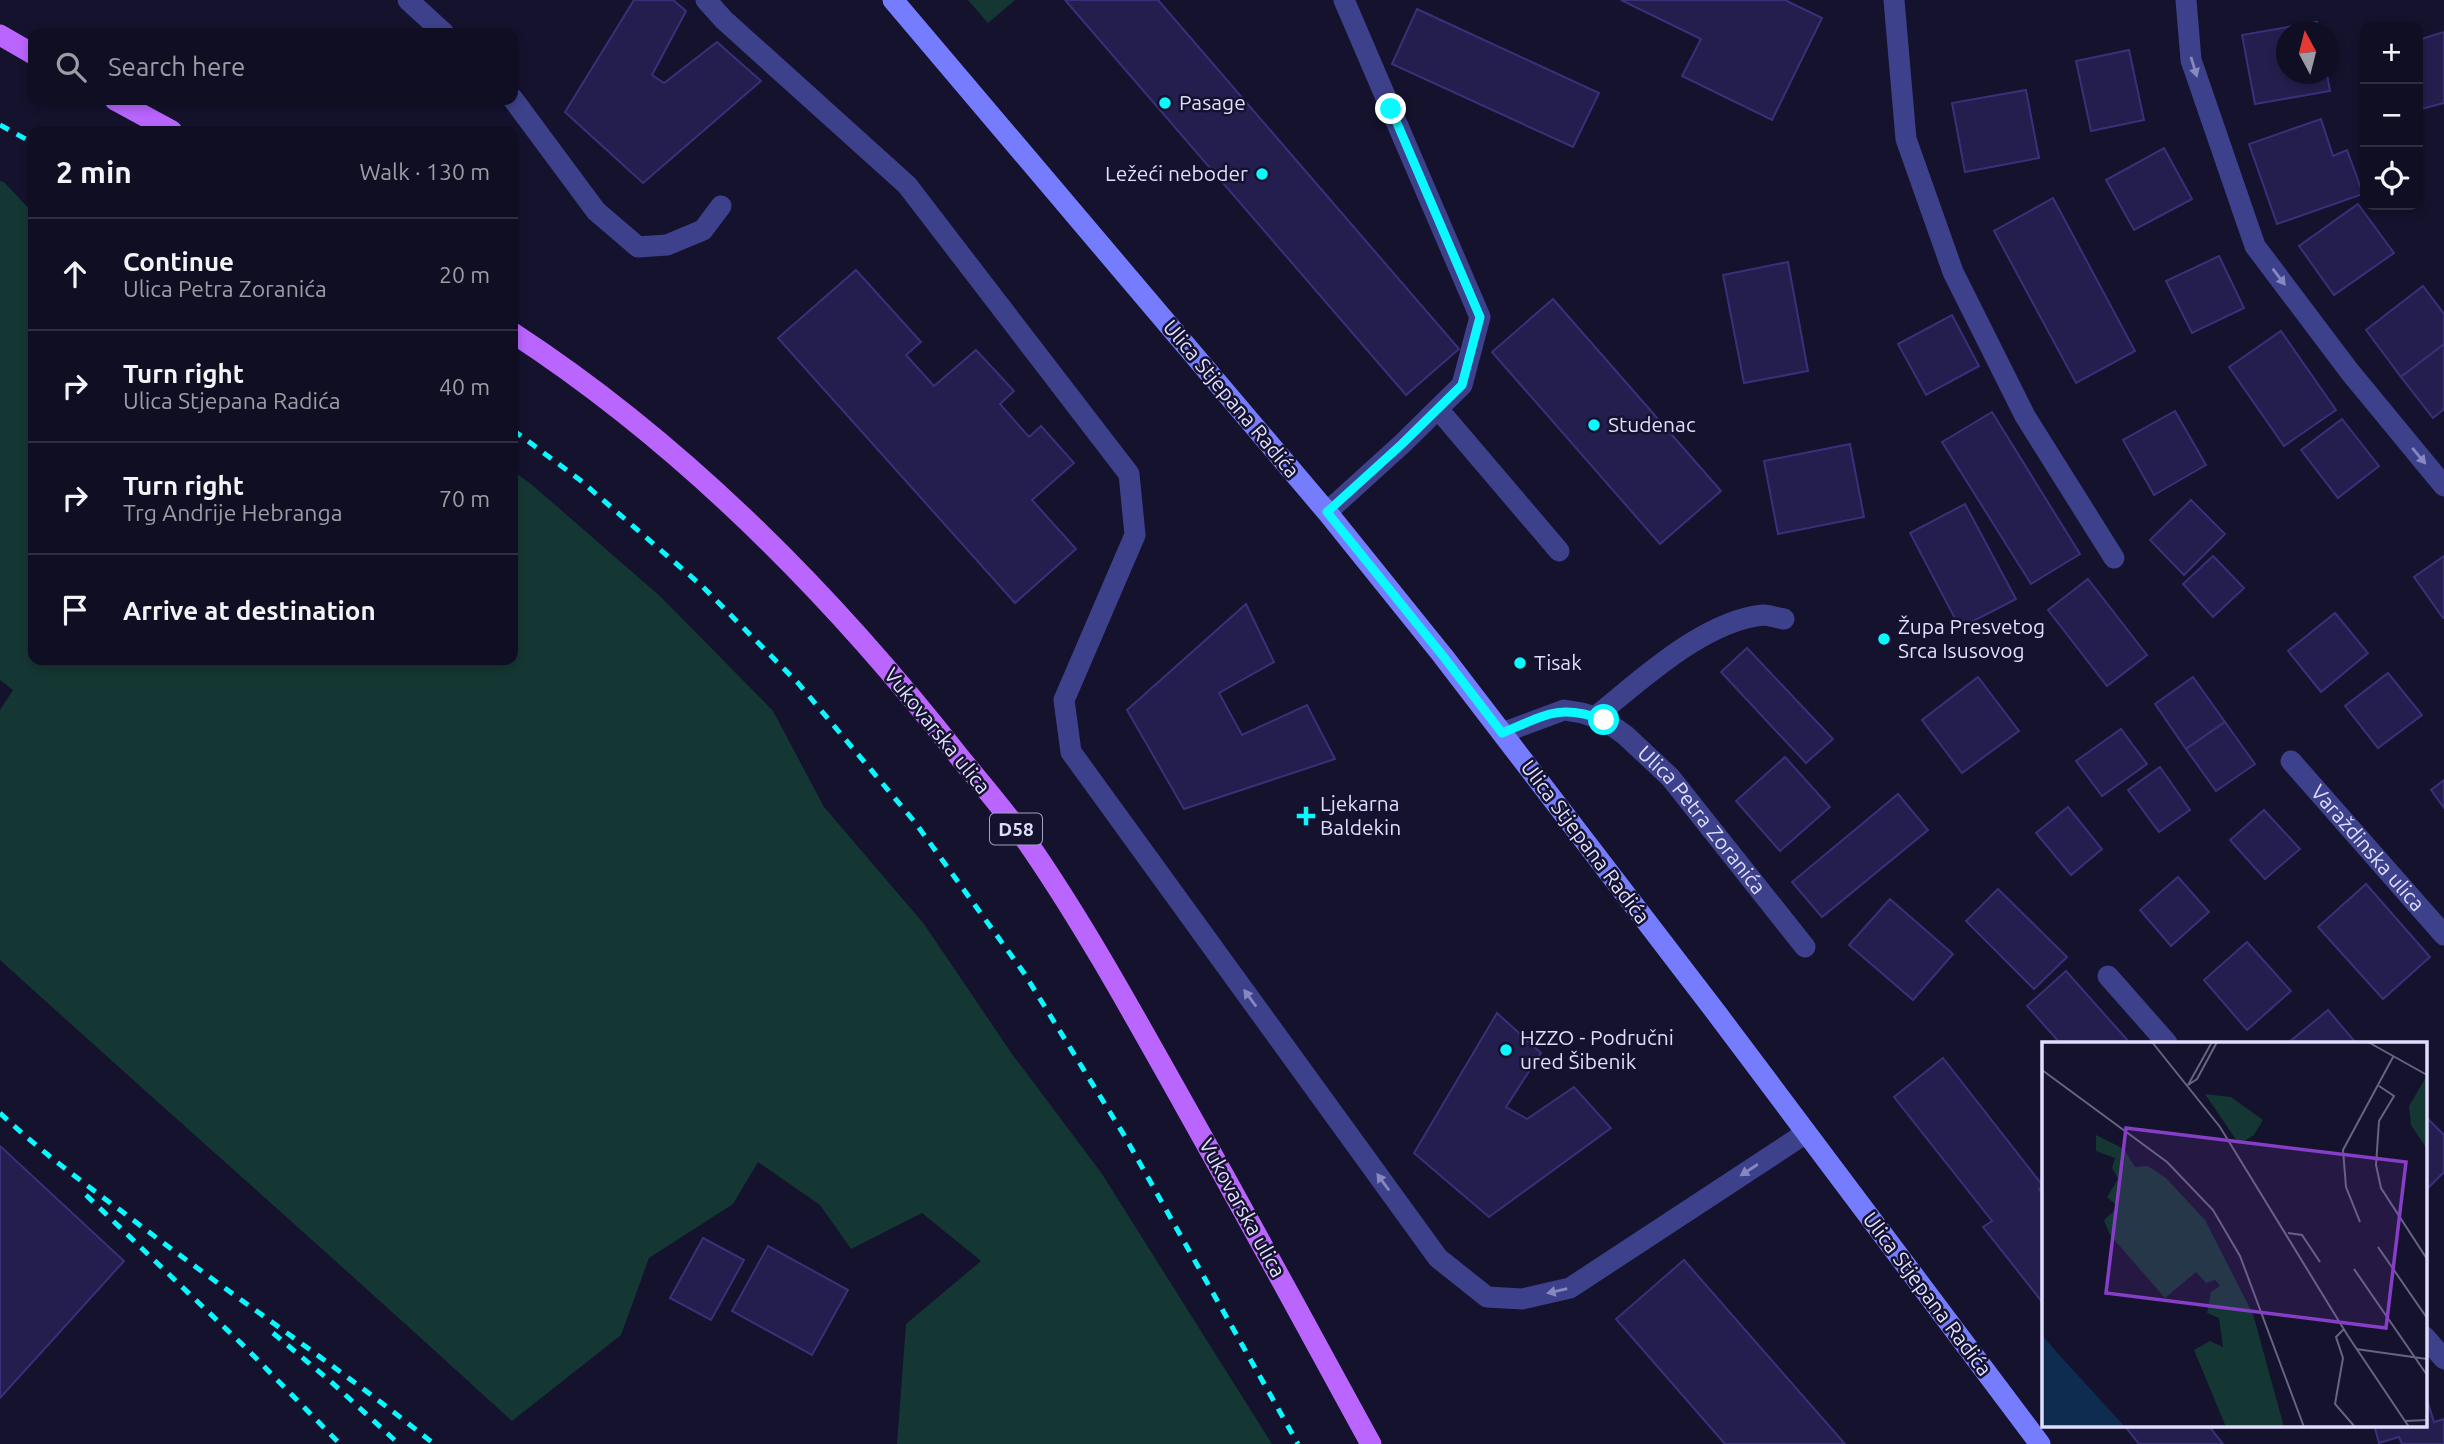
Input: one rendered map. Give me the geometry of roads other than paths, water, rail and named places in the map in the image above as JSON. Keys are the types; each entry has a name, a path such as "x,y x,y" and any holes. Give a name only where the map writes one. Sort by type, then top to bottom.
{"main road":[{"name":"Ulica Stjepana Radića","path":"893,0 1327,512 1443,656 2040,1444"},
{"path":"0,35 28,51"},
{"path":"125,105 163,126"},
{"name":"Vukovarska ulica","path":"518,336 559,363 705,480 839,614 930,719 1022,836 1116,982 1268,1253 1371,1444"}],"street":[{"path":"408,0 439,28"},
{"path":"706,0 724,20 907,185 1129,474 1135,535 1064,700 1071,752 1438,1258 1487,1297 1522,1299 1570,1288 1806,1133"},
{"path":"1327,512 1462,385 1480,317 1344,0"},
{"path":"1894,0 1906,139 1953,272 2025,416 2114,558"},
{"path":"2186,0 2191,60 2255,246 2350,372 2444,485"},
{"path":"517,105 596,211 638,247 667,244 703,230 721,206"},
{"path":"1438,409 1559,551"},
{"path":"1595,717 1683,648 1725,626 1764,615 1784,619"},
{"name":"Ulica Petra Zoranića","path":"1502,733 1564,710 1595,717 1625,735 1670,777 1805,947"},
{"name":"Varaždinska ulica","path":"2291,761 2444,935"},
{"path":"2108,976 2166,1042"},
{"path":"2426,1338 2444,1359"}],"railway":[{"path":"0,125 28,140"},
{"path":"518,434 580,480 702,586 798,683 914,821 1024,973 1124,1135 1298,1444"},
{"path":"0,1113 76,1177 434,1444"},
{"path":"86,1195 246,1348 340,1444"},
{"path":"273,1333 399,1444"}],"place":[{"name":"Pasage","path":"1165,103"},
{"name":"Ležeći neboder","path":"1262,174"},
{"name":"Studenac","path":"1594,425"},
{"name":"Župa Presvetog Srca Isusovog","path":"1884,639"},
{"name":"Tisak","path":"1520,663"},
{"name":"Ljekarna Baldekin","path":"1306,816"},
{"name":"HZZO - Područni ured Šibenik","path":"1506,1050"}]}
